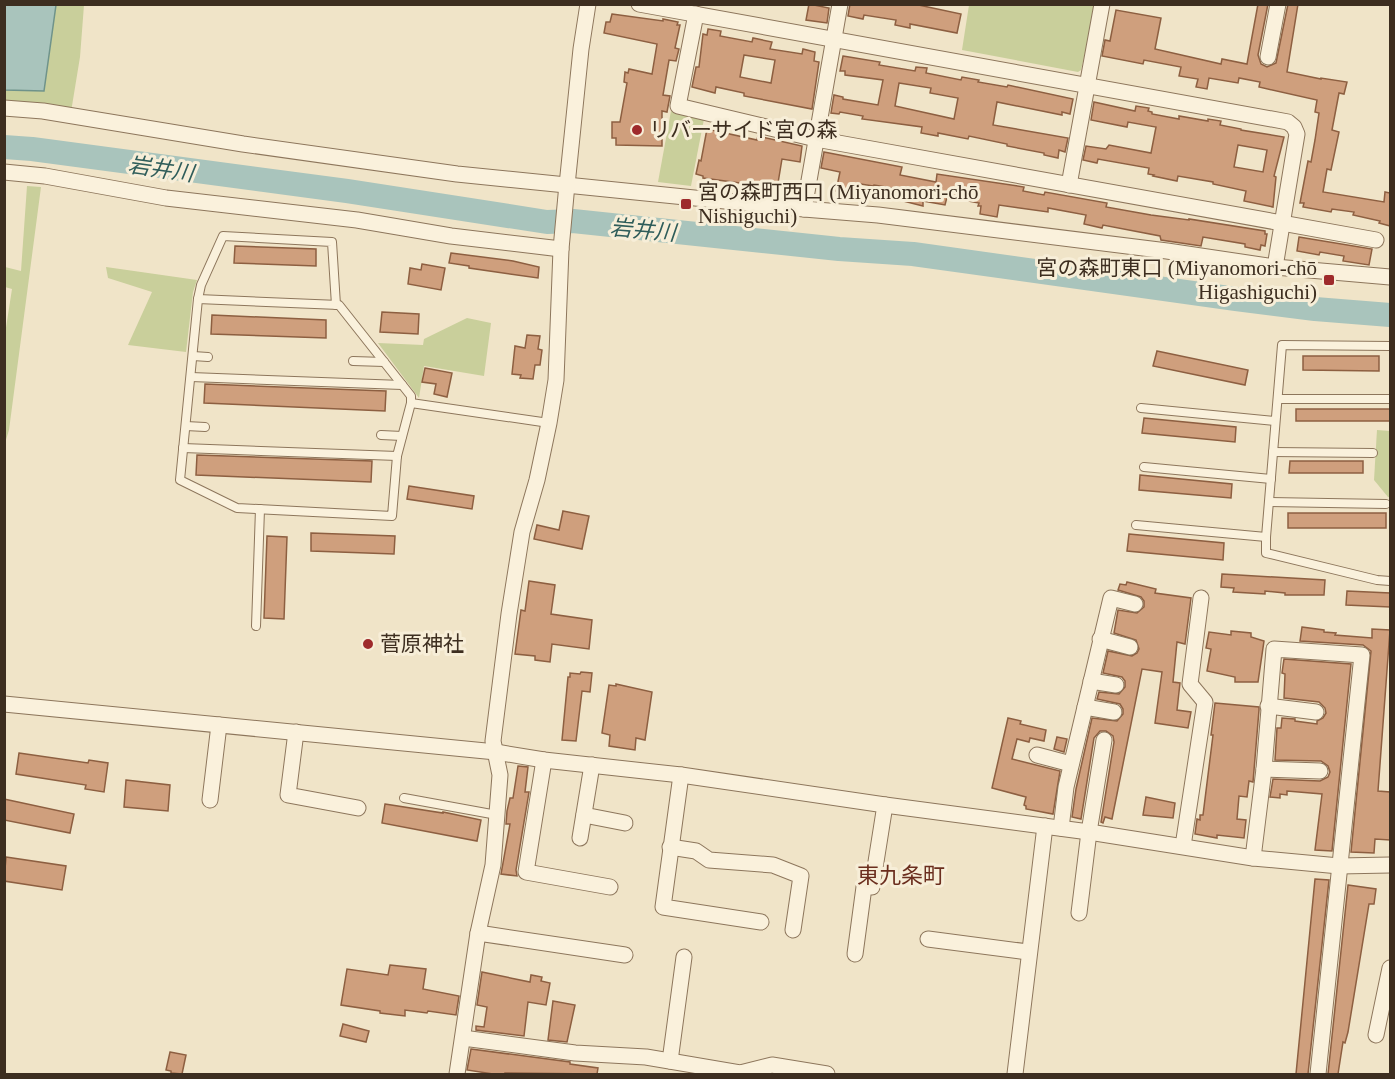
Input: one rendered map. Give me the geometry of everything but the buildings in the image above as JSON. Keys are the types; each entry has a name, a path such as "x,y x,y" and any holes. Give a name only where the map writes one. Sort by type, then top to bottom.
{"street":[{"path":"458,1074 478,933 493,865 500,775 493,741 511,602 522,532 537,480 556,380 566,190 580,49 588,4"},
{"path":"639,4 1292,124 1297,134 1275,267"},
{"path":"804,209 840,4"},
{"path":"1069,185 1102,4"},
{"path":"1268,57 1278,4"},
{"path":"696,14 678,106 816,139 1376,240"},
{"path":"4,108 43,111 243,144 566,190 878,215 1167,251 1275,267 1390,277"},
{"path":"4,172 45,176 166,198 346,219 451,236 562,246"},
{"path":"1061,828 1065,787 1111,598 1135,604"},
{"path":"1183,846 1196,740 1205,702 1190,684 1201,598"},
{"path":"1100,639 1130,646"},
{"path":"1253,858 1264,769 1274,649 1362,655 1318,1074"},
{"path":"1091,681 1116,686"},
{"path":"4,704 496,752 544,760 681,775 1183,846 1222,858 1253,858 1339,866 1390,866"},
{"path":"1268,706 1316,712"},
{"path":"1085,707 1114,712"},
{"path":"210,800 219,725"},
{"path":"297,732 288,795 358,808"},
{"path":"1079,913 1104,740"},
{"path":"1037,755 1071,764"},
{"path":"544,760 526,872 610,887"},
{"path":"580,838 592,765"},
{"path":"1264,769 1320,771"},
{"path":"681,775 663,907 760,922"},
{"path":"855,954 864,887 872,887 885,805"},
{"path":"584,815 625,823"},
{"path":"1015,1074 1045,826"},
{"path":"670,847 696,852 710,860 773,865 801,876 793,930"},
{"path":"478,933 625,955"},
{"path":"928,939 1028,952"},
{"path":"670,1061 684,957"},
{"path":"1376,1035 1390,968"},
{"path":"463,1038 575,1053 646,1057 719,1072 740,1073 772,1065 788,1071 826,1074"}],"lane":[{"path":"198,299 336,305 339,305 411,396 397,456 392,516 237,508 180,480 198,299 207,266 220,236 332,242 336,305"},
{"path":"1390,346 1282,345 1266,537 1266,552 1377,580 1390,581"},
{"path":"192,356 208,357"},
{"path":"353,361 384,362"},
{"path":"190,377 402,385"},
{"path":"1278,399 1390,399"},
{"path":"411,403 549,423"},
{"path":"1141,408 1275,421"},
{"path":"186,426 205,427"},
{"path":"381,435 402,436"},
{"path":"183,448 397,456"},
{"path":"1273,452 1373,453"},
{"path":"1143,466 1271,478"},
{"path":"1270,502 1386,504"},
{"path":"256,626 260,509"},
{"path":"1136,525 1266,537"},
{"path":"404,798 497,815"}],"green space":[{"path":"56,5 84,5 80,57 71,112 5,102 4,90 44,91"},
{"path":"969,5 1096,5 1081,70 1078,72 962,50"},
{"path":"671,111 704,119 691,186 658,182"},
{"path":"27,186 41,187 9,430 5,443 5,334 12,289 5,287 5,267 21,271"},
{"path":"106,267 197,280 193,292 186,352 128,345 152,292 108,278"},
{"path":"467,318 491,323 484,376 424,366 419,398 378,343 423,345 424,339"},
{"path":"1377,430 1390,431 1390,497 1374,480"}],"water":[{"path":"4,5 56,5 44,91 5,90"}],"waterway":[{"name":"岩井川","path":"4,147 347,191 547,222 573,221 839,249 913,254 1236,299 1390,315"}],"place":[{"name":"リバーサイド宮の森","path":"637,130"},
{"name":"宮の森町西口 (Miyanomori-chō Nishiguchi)","path":"686,204"},
{"name":"宮の森町東口 (Miyanomori-chō Higashiguchi)","path":"1329,280"},
{"name":"菅原神社","path":"368,644"}],"district":[{"name":"東九条町","path":"901,875"}]}
